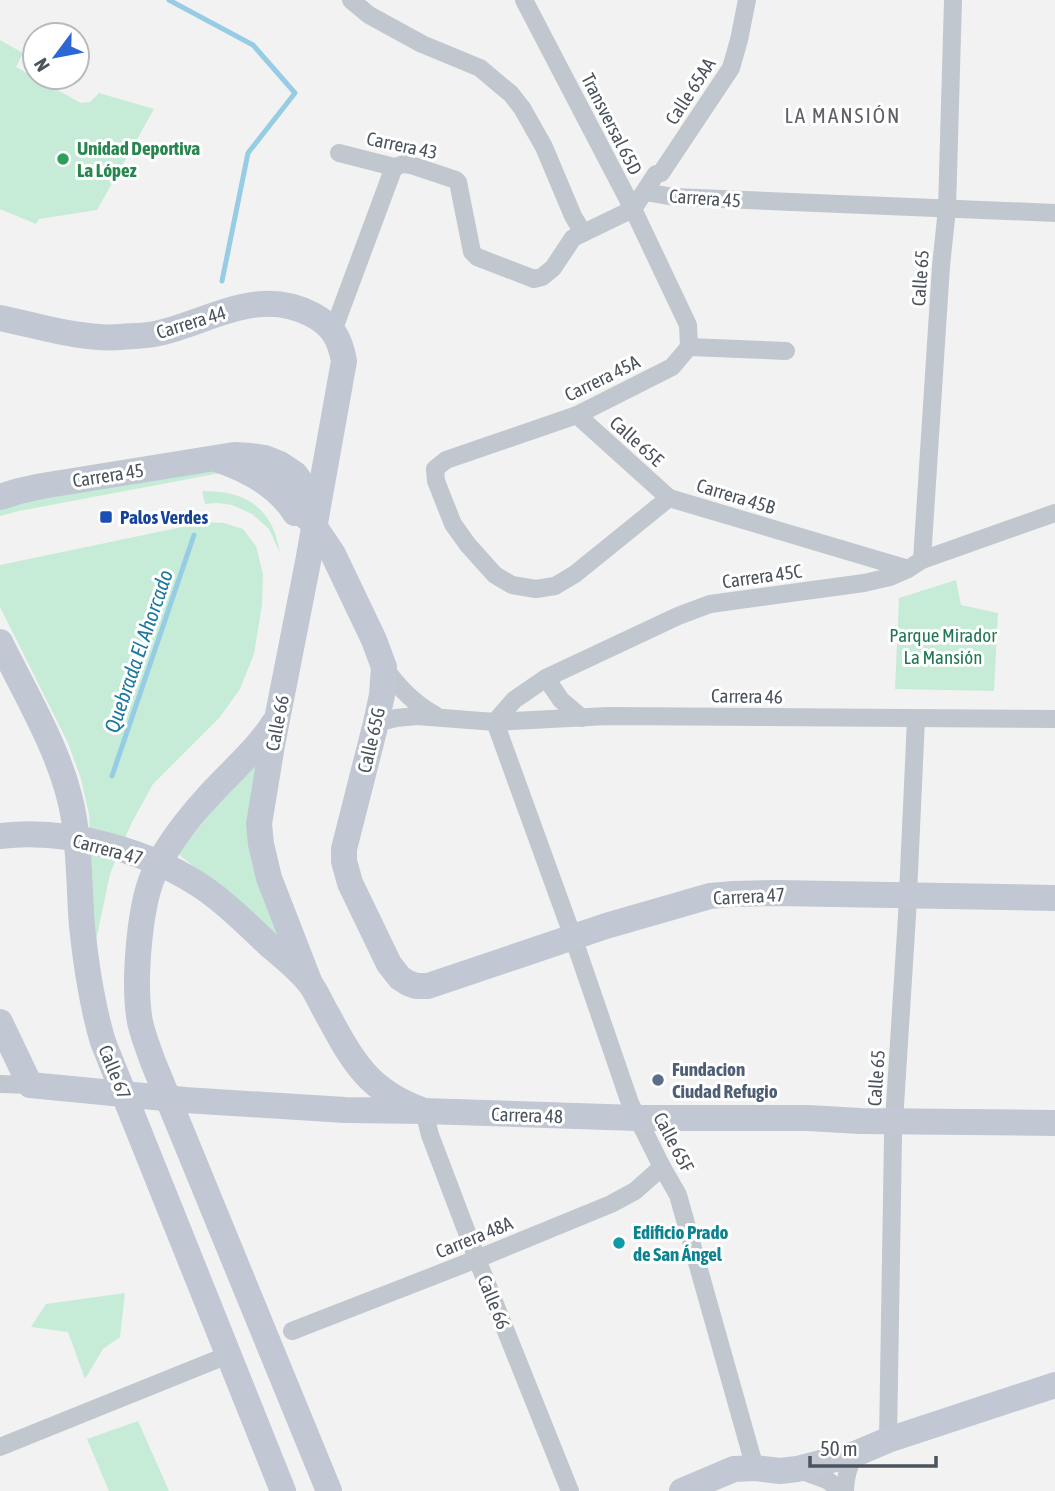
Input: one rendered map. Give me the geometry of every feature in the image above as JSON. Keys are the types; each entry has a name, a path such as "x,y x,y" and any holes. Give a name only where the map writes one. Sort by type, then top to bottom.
{"main road":[{"name":"Carrera 44","path":"0,318 78,334 117,337 157,334 261,303 302,309 319,318 333,331"},
{"name":"Calle 66","path":"309,981 274,893 261,844 259,824 344,361 341,344 333,331"},
{"name":"Carrera 45","path":"0,497 42,486 209,458 243,455 265,458 295,474"},
{"path":"216,458 242,468 285,499 304,534 308,562"},
{"path":"295,474 314,472 327,459"},
{"path":"295,474 305,488 315,526"},
{"name":"Calle 65G","path":"285,499 315,526 332,554 384,667 382,695 344,849 344,861 351,883 389,964 400,978 415,986"},
{"name":"Calle 67","path":"0,642 61,769 69,794 75,820 82,926 90,986 103,1042 283,1491"},
{"name":"Calle 67","path":"278,716 270,729 204,801 155,870 143,910 138,1001 141,1025 153,1062 329,1491"},
{"name":"Carrera 47","path":"3,836 59,836 111,846 162,865 208,891 309,981"},
{"name":"Carrera 47","path":"415,986 428,986 606,926 710,896 776,893 1055,898"},
{"path":"309,981 349,1055 364,1094 357,1105 345,1110"},
{"path":"0,1022 30,1085"},
{"path":"349,1055 362,1073 400,1102 424,1111"},
{"name":"Carrera 48","path":"30,1085 185,1100 345,1110 637,1118 1055,1123"},
{"path":"682,1491 734,1469 797,1469 856,1454 888,1440 1054,1386"}],"street":[{"path":"351,0 369,15 422,44 480,68 511,94 544,147 583,233"},
{"name":"Transversal 65D","path":"524,0 633,209 688,325 689,347"},
{"name":"Calle 65AA","path":"645,192 656,174 661,173 731,68 747,0"},
{"name":"Calle 65","path":"915,564 947,209 953,0"},
{"name":"Carrera 43","path":"339,153 394,167 411,165 456,180"},
{"path":"333,331 394,167"},
{"name":"Carrera 45","path":"456,180 470,247 477,257 534,279 542,277 553,268 573,238 633,209 645,192 674,197 1055,213"},
{"path":"689,347 786,351"},
{"name":"Carrera 45A","path":"468,545 453,524 436,481 435,469 446,460 577,415 672,367 689,347"},
{"name":"Calle 65E","path":"577,415 669,498"},
{"name":"Carrera 45B","path":"468,545 495,575 512,585 536,589 555,586 605,551 669,498 915,564"},
{"name":"Carrera 45C","path":"495,722 514,700 546,678 678,616 710,604 890,577 915,564 1055,513"},
{"name":"Carrera 46","path":"384,667 407,696 438,716"},
{"path":"546,678 561,700 582,718"},
{"name":"Carrera 46","path":"376,723 417,716 495,722 608,716 1055,719"},
{"name":"Calle 65","path":"888,1440 894,1121 916,719"},
{"name":"Calle 65F","path":"495,722 637,1118 678,1195 755,1468"},
{"name":"Carrera 48","path":"0,1084 30,1085"},
{"name":"Calle 66","path":"424,1111 430,1135 477,1259 569,1491"},
{"name":"Carrera 48A","path":"292,1331 576,1220 624,1198 662,1167"},
{"path":"0,1447 228,1355"},
{"path":"797,1469 827,1480 844,1491 849,1466 856,1454"}],"green space":[{"name":"Unidad Deportiva La López","path":"0,40 21,52 16,67 21,70 21,91 59,91 81,103 90,102 99,93 154,109 97,210 39,219 36,224 0,209"},
{"path":"219,469 226,472 0,516 0,506"},
{"path":"202,491 233,494 259,508 272,526 280,553 269,529 252,514 232,505 205,504"},
{"path":"206,522 224,523 243,529 256,546 263,574 262,605 254,654 240,689 220,717 153,784 131,824 110,874 94,950 89,814 81,779 68,743 0,607 0,565"},
{"name":"Parque Mirador La Mansión","path":"956,580 961,605 998,613 994,691 895,689 899,598"},
{"path":"255,758 279,939 178,854"},
{"path":"125,1293 120,1337 103,1349 85,1379 68,1332 31,1327 46,1304"},
{"path":"138,1421 169,1491 109,1491 87,1439"}],"waterway":[{"name":"Quebrada El Ahorcado","path":"169,0 253,45 295,93 248,153 222,281"},
{"name":"Quebrada El Ahorcado","path":"112,776 194,535"}],"place":[{"name":"Unidad Deportiva La López","path":"63,159"},
{"name":"Palos Verdes","path":"106,517"},
{"name":"Fundacion Ciudad Refugio","path":"658,1080"},
{"name":"Edificio Prado de San Ángel","path":"619,1243"}],"district":[{"name":"LA MANSIÓN","path":"843,115"}]}
